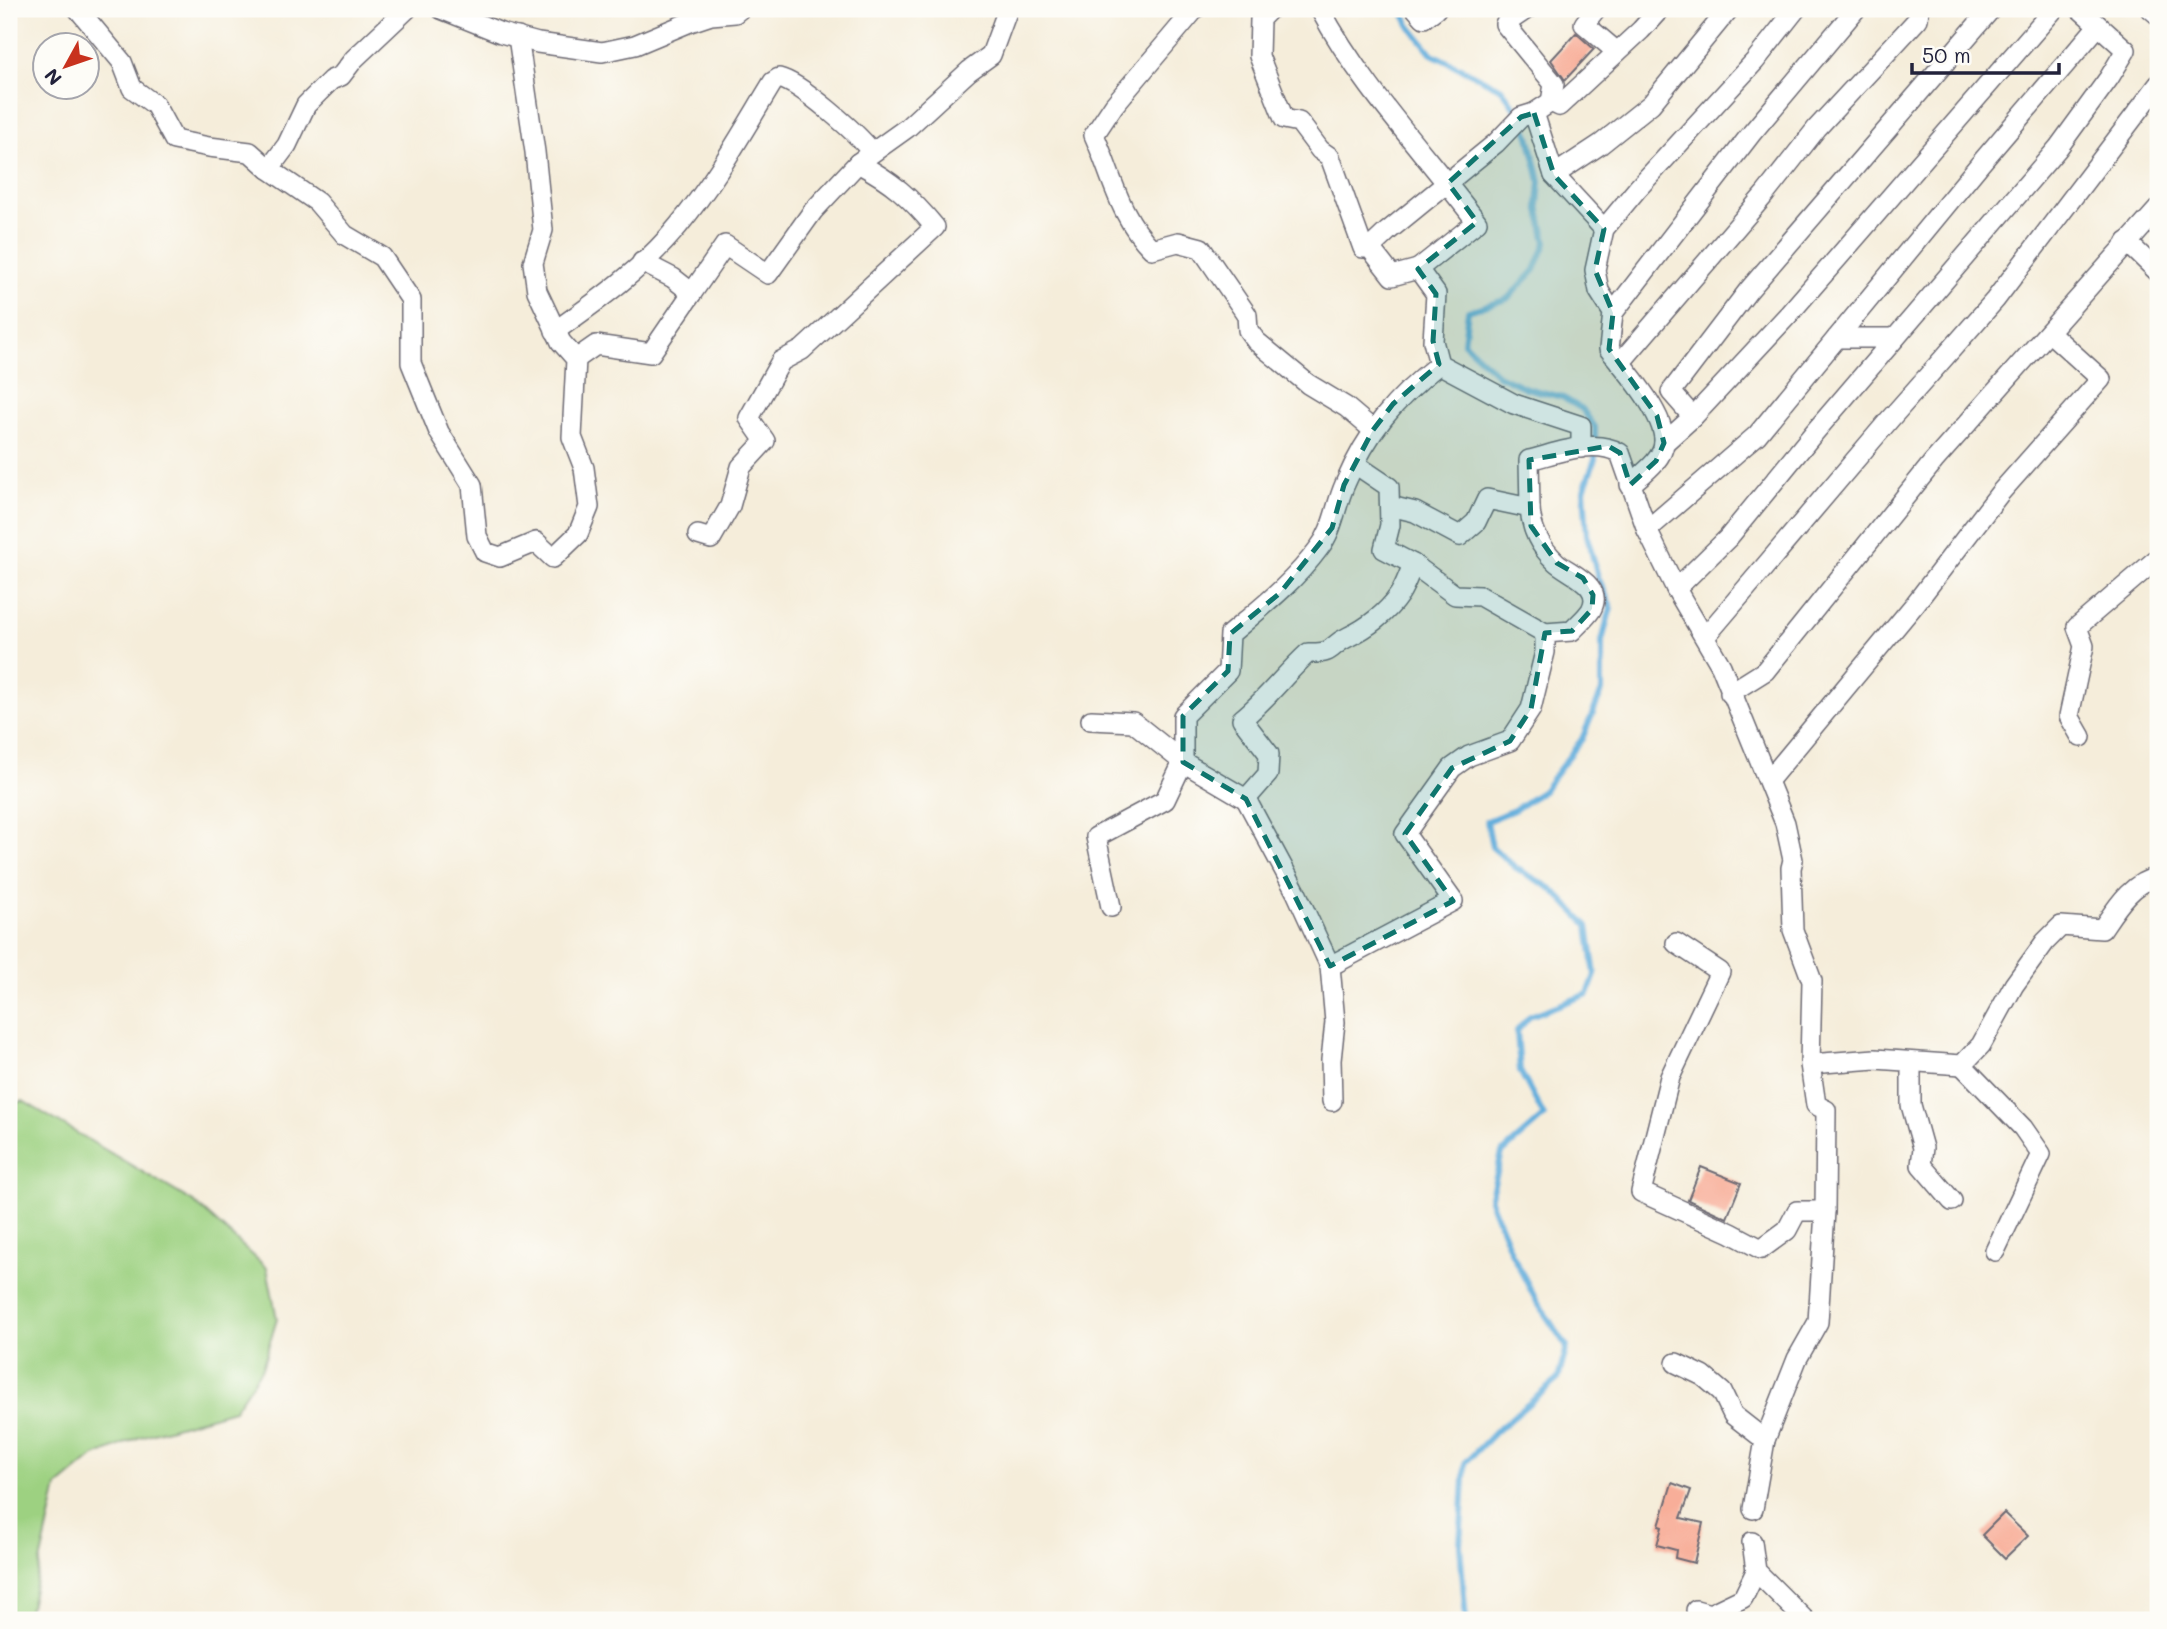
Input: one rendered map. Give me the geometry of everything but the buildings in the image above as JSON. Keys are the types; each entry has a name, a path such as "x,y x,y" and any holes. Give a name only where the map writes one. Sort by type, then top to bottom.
{"street":[{"path":"78,9 122,62 132,88 155,105 174,140 250,152 269,169 317,202 345,235 382,257 411,300 411,363 439,432 472,485 477,536 485,552 499,557 537,542 553,558 578,534 589,507 584,468 572,437 576,359 561,342 537,291 533,263 543,230 518,37"},
{"path":"269,169 287,145 306,105 331,80 341,76 354,59 407,9"},
{"path":"441,9 501,33 538,43 602,52 635,45 690,22 711,15 735,13 740,9"},
{"path":"576,359 596,345 651,353 725,246 768,274 813,211 865,158 907,128 969,71 991,55 1007,9"},
{"path":"1195,9 1114,105 1094,135 1108,166 1114,188 1138,235 1152,249 1178,242 1201,248 1247,315 1248,330 1256,341 1308,384 1346,407 1373,430"},
{"path":"1320,9 1332,32 1363,75 1477,222 1418,269 1392,276 1370,248"},
{"path":"1416,9 1424,18 1436,9"},
{"path":"1266,10 1260,19 1259,56 1284,119 1299,122 1320,150 1330,157 1363,248 1370,248 1496,143 1521,117 1534,113 1551,102 1554,84 1505,24 1527,9"},
{"path":"1596,9 1584,24 1617,52"},
{"path":"1551,102 1559,106 1660,9"},
{"path":"1554,175 1601,144 1651,104 1729,9"},
{"path":"1613,313 1599,291 1595,270 1604,229 1638,188 1755,61 1797,9"},
{"path":"1664,443 1657,416 1646,396 1609,349 1613,313 1751,134 1856,9"},
{"path":"1620,363 1765,194 1816,128 1919,19 1919,9"},
{"path":"1693,417 1671,392 1748,291 1991,9"},
{"path":"1630,485 1656,461 1664,443 1693,417 1789,314 2054,9"},
{"path":"1676,589 1728,538 1813,434 2058,148 2109,78 2126,50 2080,9"},
{"path":"2151,9 2158,15"},
{"path":"1647,530 1757,435 1980,163 2098,26"},
{"path":"555,331 617,287 677,228 720,167 773,82 779,78 788,80 862,139 865,158 917,205 935,226 802,350 781,361 749,418 765,441 741,467 730,506 711,539 698,535"},
{"path":"1705,637 1995,300 2158,85"},
{"path":"1534,113 1554,175 1604,229"},
{"path":"1730,692 1765,671 1934,461 2158,209"},
{"path":"2127,242 2158,272"},
{"path":"642,262 673,278 692,293"},
{"path":"1418,269 1436,294 1433,341 1439,363 1514,404 1581,426 1583,448"},
{"path":"1769,780 1915,604 2000,493 2101,379 2049,332"},
{"path":"1837,338 1895,338"},
{"path":"1111,907 1096,837 1165,800 1183,762 1183,716 1228,670 1230,634 1280,593 1319,548 1332,527 1344,485 1373,430 1393,404 1439,363"},
{"path":"1355,464 1389,487 1390,524 1384,549 1413,564 1455,595 1480,596 1545,633 1572,631 1592,609 1593,594 1583,578 1557,563 1531,526 1529,460 1583,448 1608,446 1620,453 1647,530 1676,589 1721,666 1769,780 1792,845 1793,930 1812,981 1810,1065 1816,1105 1826,1110 1825,1211 1818,1322 1797,1359 1765,1440 1753,1509"},
{"path":"1390,506 1415,512 1460,536 1476,522 1487,499 1530,508"},
{"path":"2081,737 2069,716 2084,646 2077,627 2158,558"},
{"path":"1246,799 1268,774 1269,754 1242,719 1260,704 1287,671 1308,653 1325,653 1346,638 1358,634 1377,619 1399,595 1413,564"},
{"path":"1330,966 1453,901 1405,834 1452,768 1469,756 1510,741 1531,709 1545,652 1545,633"},
{"path":"1091,720 1133,722 1183,762 1246,799 1296,892 1330,966 1335,1022 1331,1060 1332,1101"},
{"path":"1962,1065 1981,1045 2014,985 2045,942 2061,926 2102,929 2119,904 2143,880 2158,877"},
{"path":"1676,943 1720,972 1670,1077 1641,1192 1760,1249 1787,1230 1797,1211 1825,1211"},
{"path":"1810,1065 1875,1059 1962,1065 2023,1128 2041,1154 1995,1251"},
{"path":"1911,1062 1911,1105 1923,1148 1921,1165 1952,1201"},
{"path":"1676,1363 1703,1376 1722,1392 1733,1415 1765,1440"},
{"path":"1742,1620 1743,1598 1756,1571 1752,1542"},
{"path":"1756,1571 1805,1620"},
{"path":"1696,1610 1710,1614 1743,1598"}],"highlighted area":[{"path":"1534,113 1554,175 1604,229 1595,270 1613,313 1609,349 1657,416 1664,443 1656,461 1630,485 1620,453 1608,446 1529,460 1531,526 1557,563 1583,578 1593,595 1592,609 1572,631 1545,633 1531,709 1510,741 1452,768 1405,834 1453,901 1330,966 1246,799 1183,762 1183,716 1228,671 1230,634 1280,593 1332,528 1344,485 1373,430 1393,404 1439,364 1433,341 1436,294 1418,269 1477,222 1448,183 1521,117"}],"green space":[{"path":"23,1101 195,1203 267,1268 277,1319 262,1368 234,1410 140,1437 93,1457 57,1487 27,1620 9,1620 9,1105"}],"waterway":[{"path":"1401,9 1409,25 1432,54 1502,89 1521,117 1529,136 1540,181 1538,205 1546,243 1535,270 1507,299 1468,311 1464,343 1498,375 1526,388 1562,397 1582,409 1595,427 1595,459 1584,490 1587,535 1598,577 1611,607 1602,641 1602,691 1582,739 1543,791 1514,810 1487,821 1492,847 1516,868 1552,889 1588,926 1595,975 1588,994 1530,1016 1517,1031 1520,1071 1544,1116 1502,1153 1490,1200 1512,1254 1537,1302 1567,1347 1558,1379 1495,1432 1465,1463 1460,1545 1466,1620"}]}
